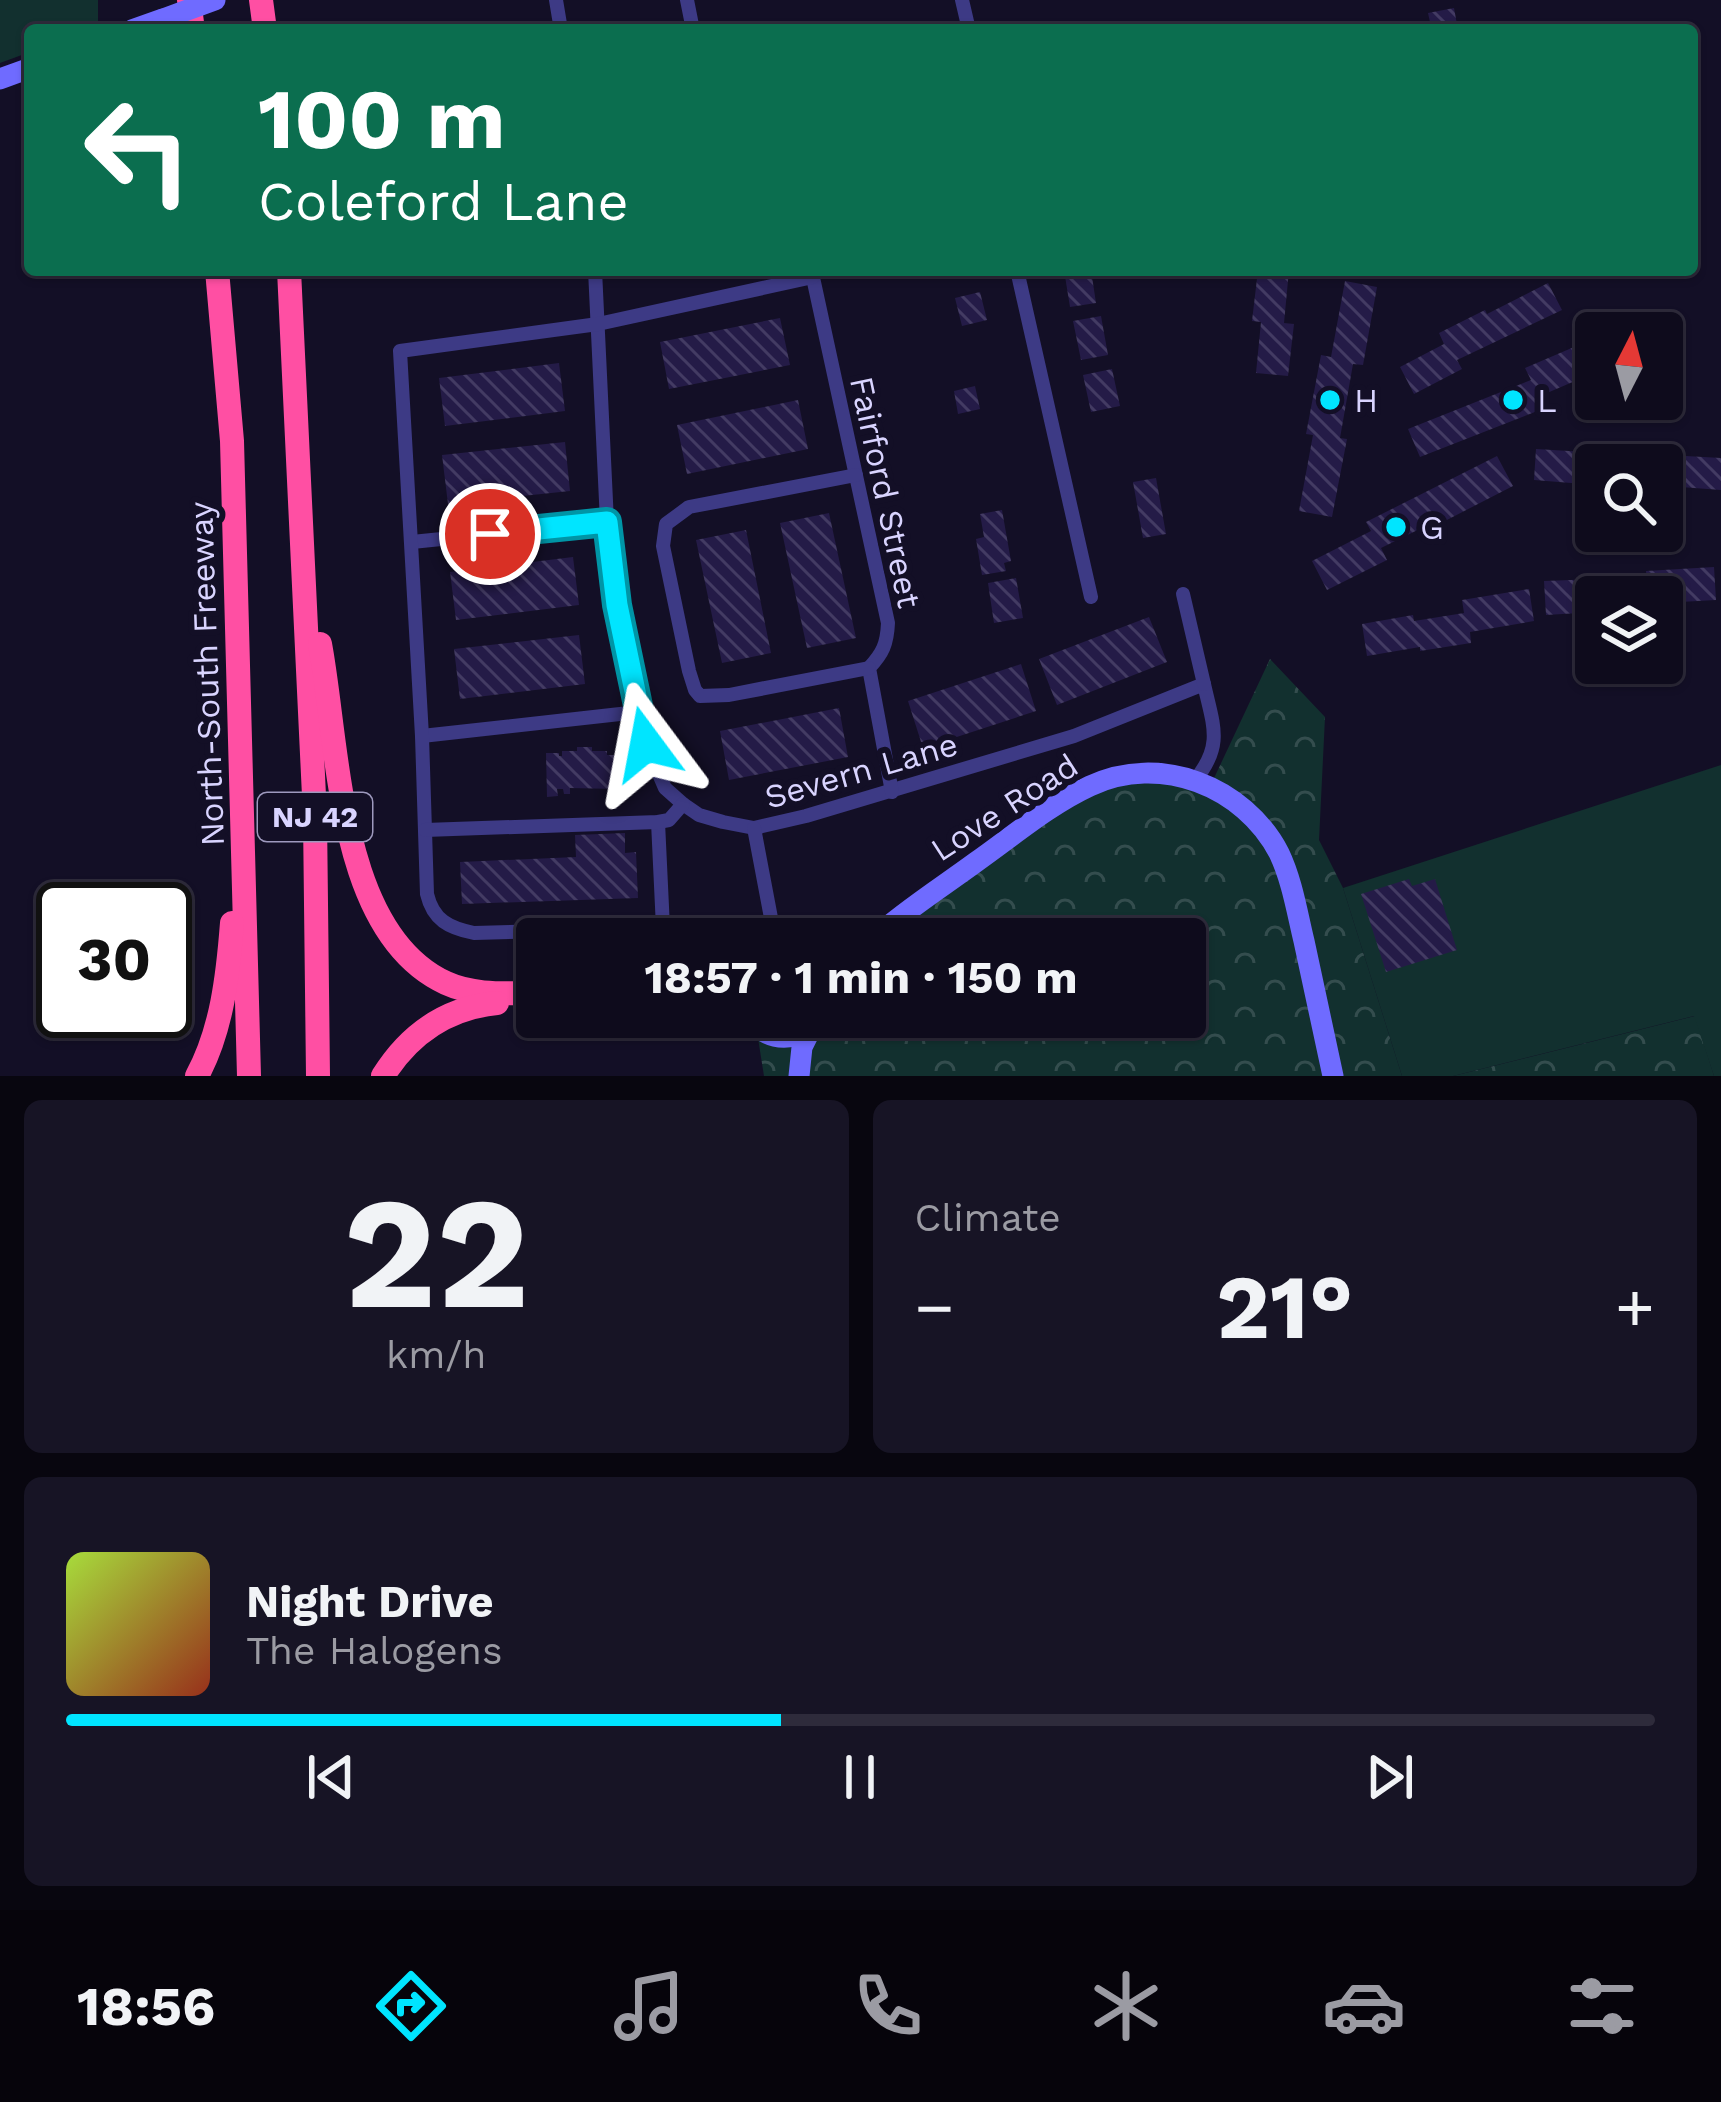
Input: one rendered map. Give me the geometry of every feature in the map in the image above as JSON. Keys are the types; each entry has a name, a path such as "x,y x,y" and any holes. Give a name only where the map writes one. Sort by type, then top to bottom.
{"highway":[{"name":"North-South Freeway","path":"218,276 232,441 249,1076"},
{"name":"NJ 42","path":"289,276 304,559 318,1076"},
{"path":"304,559 340,793 357,866 375,906 391,935 420,967 472,991 516,992"},
{"path":"197,1076 219,1017 230,945 242,771"},
{"path":"383,1076 416,1035 456,1010 516,1003"}],"street":[{"path":"149,24 214,0"},
{"path":"425,830 658,822 669,820 683,804 665,788 655,770 617,605 607,522 596,276"},
{"path":"658,822 663,928 474,933 457,930 430,909 400,351 598,324 800,276"},
{"name":"Fairford Street","path":"814,276 887,623 883,653 868,668 892,792"},
{"path":"1017,276 1091,597"},
{"path":"856,476 689,507 666,524 663,546 689,670 700,696 730,695 868,668"},
{"path":"412,542 607,522"},
{"path":"1184,594 1214,728 1214,752 1195,780"},
{"name":"Severn Lane","path":"683,804 699,815 754,828 1074,736 1204,684"},
{"path":"422,736 638,712"},
{"name":"Love Road","path":"898,918 1053,806 1092,784 1137,774 1195,780 1244,809 1277,850 1294,897 1333,1076"},
{"path":"754,828 772,918"},
{"path":"766,1038 796,1076"},
{"path":"796,1076 807,1038"}],"green space":[{"path":"0,0 98,0 98,24 24,24 24,54 0,63"},
{"path":"1270,659 1325,717 1319,840 1343,888 1402,1076 764,1076 758,1038 1206,1038 1206,918 916,918 1011,844 1081,800 1114,786 1143,781 1208,791"},
{"path":"1721,765 1721,1076 1714,1076 1694,1016 1453,1076 1402,1076 1343,888"},
{"path":"1695,1016 1714,1076 1453,1076"}],"building":[{"path":"1454,8 1457,24 1420,24 1430,22 1428,13"},
{"path":"1065,276 1092,276 1096,303 1070,307"},
{"path":"1257,276 1288,276 1284,323 1294,324 1288,376 1256,373 1261,322 1252,321"},
{"name":"H","path":"1345,281 1377,287 1363,365 1353,364 1340,438 1347,439 1332,517 1299,511 1313,435 1306,434 1321,355 1331,357"},
{"path":"1548,283 1562,310 1457,360 1462,369 1414,394 1400,367 1444,344 1439,333"},
{"path":"980,292 987,320 962,326 955,298"},
{"path":"1101,316 1108,355 1081,360 1073,321"},
{"path":"780,318 790,365 669,389 660,342"},
{"name":"L","path":"1575,347 1575,381 1540,396 1545,408 1420,457 1408,429 1531,380 1525,368"},
{"path":"559,363 565,411 445,426 439,378"},
{"path":"1112,369 1120,406 1091,412 1083,375"},
{"path":"975,386 980,409 958,414 954,391"},
{"path":"798,400 808,449 687,474 677,425"},
{"path":"565,442 570,491 448,504 442,455"},
{"path":"1536,449 1575,451 1575,483 1534,480"},
{"name":"G","path":"1497,456 1513,486 1381,548 1387,560 1327,590 1312,561 1371,531 1366,522"},
{"path":"1683,456 1721,458 1721,490 1683,487"},
{"path":"1156,478 1166,534 1143,538 1133,482"},
{"path":"1002,510 1011,561 1004,563 1006,571 982,575 976,539 984,537 980,514"},
{"path":"829,513 856,638 807,648 780,523"},
{"path":"746,530 771,653 722,663 696,540"},
{"path":"573,557 579,605 456,620 450,572"},
{"path":"1714,567 1716,600 1683,602 1683,576 1646,576 1646,571"},
{"path":"1016,578 1023,618 994,623 988,583"},
{"path":"1575,580 1575,613 1546,615 1544,581"},
{"path":"1529,589 1534,621 1470,632 1471,643 1367,656 1362,624 1464,613 1462,600"},
{"path":"1149,617 1167,662 1057,705 1039,659"},
{"path":"579,635 585,684 460,699 454,649"},
{"path":"1021,664 1036,711 923,748 908,701"},
{"path":"839,708 848,757 729,780 720,731"},
{"path":"577,747 616,755 617,789 570,788 570,794 564,794 557,789 558,796 547,797 546,753 562,756 562,751 577,751"},
{"path":"625,833 625,853 636,852 638,898 462,904 460,862 576,857 575,835"},
{"path":"1409,879 1412,886 1435,879 1457,950 1386,972 1361,894"}],"place":[{"name":"H","path":"1330,400"},
{"name":"L","path":"1513,400"},
{"name":"G","path":"1396,527"}],"route":[{"path":"490,534 607,522 617,605 646,744"}]}
